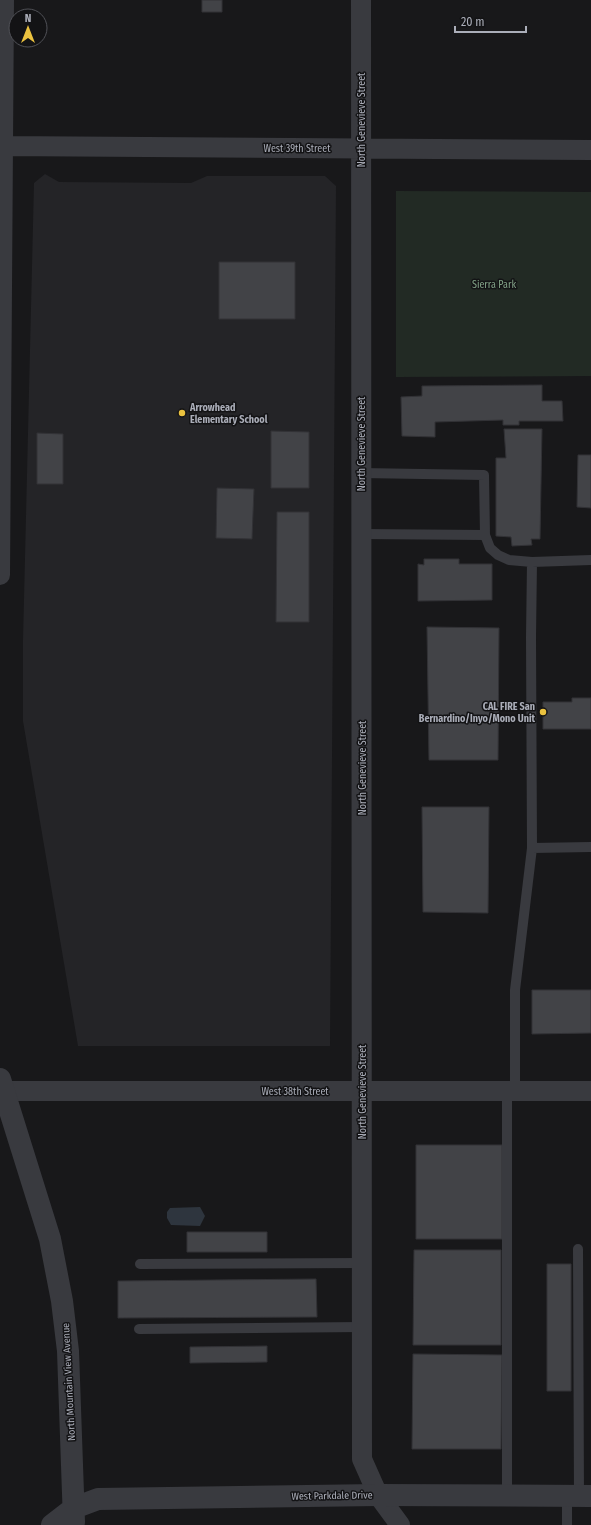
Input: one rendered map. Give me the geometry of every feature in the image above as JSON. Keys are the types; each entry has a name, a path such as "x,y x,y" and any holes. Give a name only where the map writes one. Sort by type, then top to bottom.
{"street":[{"path":"0,575 4,0"},
{"name":"North Genevieve Street","path":"361,0 362,1459 378,1495 400,1525"},
{"name":"West 39th Street","path":"2,146 591,150"},
{"name":"West 38th Street","path":"1,1087 362,1091 591,1091"},
{"name":"North Mountain View Avenue","path":"1,1087 50,1239 62,1301 68,1351 74,1516"},
{"name":"West Parkdale Drive","path":"52,1525 74,1516 98,1499 378,1495 579,1496"}],"lane":[{"path":"361,473 484,475 485,535 490,548 498,555 509,560 532,562 591,560"},
{"path":"361,534 485,535"},
{"path":"507,1495 511,1091 515,990 532,848 532,562"},
{"path":"532,848 591,847"},
{"path":"567,1525 579,1496 578,1249"},
{"path":"140,1264 362,1263"},
{"path":"140,1329 362,1327"}],"shaded area":[{"name":"Arrowhead Elementary School","path":"45,174 59,182 191,183 207,176 325,176 336,186 330,1046 78,1046 23,721 23,641 34,183"},
{"path":"200,1207 205,1216 200,1226 171,1225 167,1218 167,1212 170,1208"}],"green space":[{"name":"Sierra Park","path":"396,191 591,192 591,376 396,377"}],"building":[{"path":"202,0 222,0 222,12 202,12"},
{"path":"219,262 295,262 295,319 219,319"},
{"path":"542,385 542,401 562,401 563,421 519,421 519,425 503,425 503,420 435,422 435,437 402,436 401,397 422,396 422,386"},
{"path":"504,429 542,429 540,539 531,539 532,545 512,546 511,537 496,536 496,458 506,458"},
{"path":"271,431 309,432 309,488 271,488"},
{"path":"37,433 63,434 63,484 37,484"},
{"path":"578,455 591,455 591,508 577,507"},
{"path":"217,488 254,489 252,539 216,538"},
{"path":"277,512 309,512 309,622 276,622"},
{"path":"424,559 459,559 459,564 492,564 492,600 418,601 418,564 424,565"},
{"path":"427,627 499,628 498,760 429,760"},
{"path":"572,698 591,698 591,729 543,729 543,702 572,702"},
{"path":"422,807 489,807 488,913 423,912"},
{"path":"532,990 591,990 591,1033 532,1034"},
{"path":"416,1145 502,1145 502,1239 416,1239"},
{"path":"187,1232 267,1232 267,1252 187,1252"},
{"path":"414,1250 501,1250 501,1345 413,1345"},
{"path":"547,1264 571,1264 571,1391 547,1391"},
{"path":"316,1279 317,1317 118,1318 118,1281"},
{"path":"267,1346 267,1362 190,1363 190,1347"},
{"path":"413,1354 502,1355 501,1449 412,1449"}],"place":[{"name":"Arrowhead Elementary School","path":"182,413"},
{"name":"CAL FIRE San Bernardino/Inyo/Mono Unit","path":"543,712"}]}
